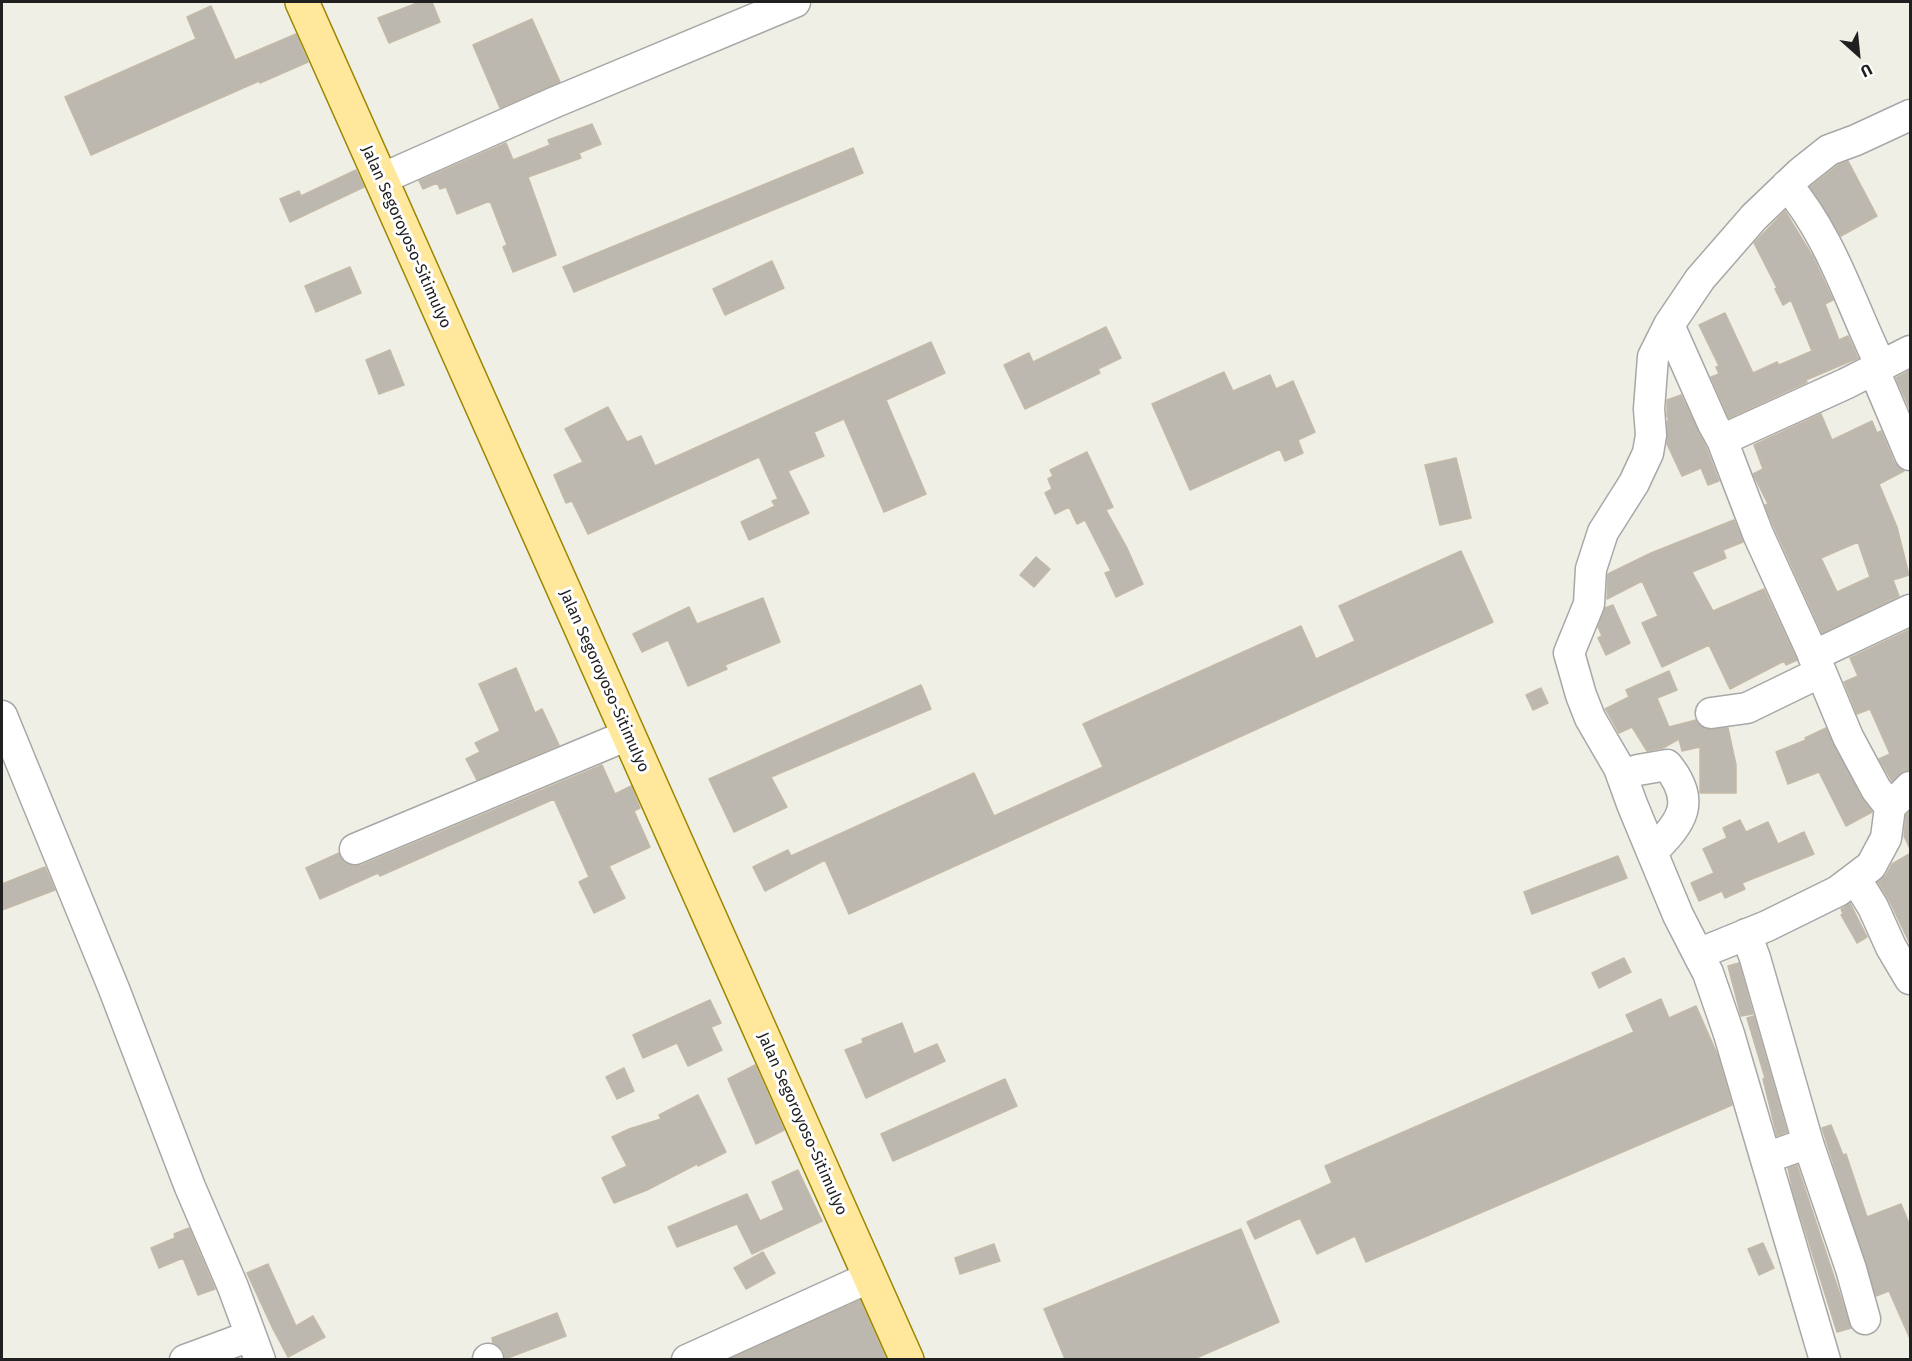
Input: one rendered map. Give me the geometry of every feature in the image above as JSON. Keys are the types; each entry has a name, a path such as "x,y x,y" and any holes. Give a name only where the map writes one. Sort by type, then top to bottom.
{"main road":[{"name":"Jalan Segoroyoso-Sitimulyo","path":"302,2 907,1359"}],"street":[{"path":"381,179 553,103 795,2"},
{"path":"1825,1359 1766,1158 1708,973 1678,915 1622,775 1590,718 1569,653 1588,604 1591,569 1603,532 1634,483 1648,453 1651,435 1649,409 1653,357 1669,325 1700,279 1754,217 1787,185 1829,150 1911,115"},
{"path":"1787,185 1805,206 1840,270 1911,455"},
{"path":"1669,325 1722,440 1758,534 1848,737 1875,789 1900,797 1886,838 1871,866 1838,891 1802,910 1698,954"},
{"path":"1722,440 1911,351"},
{"path":"1711,713 1747,708 1817,664 1911,610"},
{"path":"2,716 114,989 190,1187 233,1287 255,1348 185,1359"},
{"path":"355,849 628,735"},
{"path":"1622,775 1666,765 1677,778 1682,793 1682,816 1673,831 1653,851"},
{"path":"1855,878 1873,907 1891,947 1911,979"},
{"path":"1746,934 1755,958 1808,1143 1851,1269 1865,1319"},
{"path":"1766,1158 1808,1143"},
{"path":"687,1359 870,1277"}],"building":[{"path":"420,2 432,2 440,22 389,43 378,18"},
{"path":"211,6 235,60 296,34 308,62 260,83 259,81 91,155 65,97 196,39 187,17"},
{"path":"532,19 560,82 500,108 473,45"},
{"path":"592,124 601,144 579,153 581,158 528,177 556,255 513,272 503,247 507,245 490,201 457,214 446,187 440,189 437,183 423,189 419,181 506,143 513,160 550,145 548,140"},
{"path":"853,148 863,173 574,292 563,267"},
{"path":"1848,161 1877,216 1841,236 1810,187 1838,165"},
{"path":"356,170 364,187 290,222 280,199 299,191 301,196"},
{"path":"1785,211 1813,257 1833,300 1825,304 1839,340 1848,336 1858,358 1806,380 1807,382 1729,418 1711,377 1719,374 1716,367 1719,366 1699,325 1725,313 1753,373 1777,362 1779,365 1812,351 1791,300 1783,305 1754,243"},
{"path":"772,261 784,288 725,315 713,289"},
{"path":"350,267 361,293 316,312 305,286"},
{"path":"1106,327 1121,358 1098,369 1100,373 1025,409 1004,365 1029,353 1033,362"},
{"path":"931,342 945,373 886,400 926,494 884,512 844,419 814,432 824,456 788,471 809,513 749,540 741,522 775,506 772,501 778,499 759,457 588,534 572,501 566,503 554,475 583,462 565,429 608,407 627,442 641,436 655,466"},
{"path":"390,350 404,385 379,394 366,360"},
{"path":"1911,370 1911,412 1896,378"},
{"path":"1224,372 1233,391 1270,375 1276,389 1293,381 1315,432 1298,440 1303,453 1285,461 1280,449 1190,490 1152,404"},
{"path":"1681,395 1706,447 1719,481 1708,485 1701,468 1682,476 1667,444 1667,421 1669,421 1667,400"},
{"path":"1821,414 1832,440 1872,421 1877,433 1881,431 1894,462 1904,471 1879,484 1897,527 1909,575 1893,580 1899,596 1822,633 1774,527 1765,505 1768,504 1753,474 1763,469 1754,445","holes":["1858,542 1870,577 1837,592 1821,558"]},
{"path":"1087,452 1113,507 1106,510 1143,584 1116,597 1105,573 1111,571 1085,520 1077,524 1069,507 1055,514 1045,493 1052,489 1048,479 1053,476 1050,470"},
{"path":"1456,458 1471,518 1440,525 1425,465"},
{"path":"1734,520 1743,542 1723,550 1726,558 1692,572 1713,611 1764,589 1797,660 1786,665 1784,661 1730,689 1709,645 1662,667 1642,623 1658,616 1642,581 1607,599 1608,574 1651,553"},
{"path":"1461,551 1493,622 849,914 825,860 765,891 753,867 788,850 791,856 974,773 994,816 1103,767 1083,724 1301,626 1316,659 1355,641 1339,606"},
{"path":"1036,557 1050,569 1034,587 1020,575"},
{"path":"763,598 780,642 725,665 727,669 688,686 668,640 642,652 633,634 689,607 697,624"},
{"path":"1613,605 1630,643 1606,655 1598,638 1602,636 1598,627 1605,608"},
{"path":"1911,629 1911,770 1905,771 1892,781 1879,759 1890,754 1870,709 1857,714 1844,682 1858,676 1850,658"},
{"path":"516,668 535,713 542,709 559,745 477,780 466,759 480,752 475,743 500,731 479,684"},
{"path":"1669,671 1677,690 1657,698 1669,727 1696,720 1705,729 1728,728 1736,765 1736,793 1700,793 1700,747 1682,751 1679,739 1663,748 1647,751 1632,727 1619,733 1605,709 1629,697 1626,690"},
{"path":"921,685 931,709 771,777 787,807 734,832 709,779"},
{"path":"1541,688 1548,703 1533,710 1526,695"},
{"path":"1826,728 1861,797 1872,812 1846,826 1819,772 1788,784 1776,752 1806,740 1805,738"},
{"path":"602,765 615,794 631,786 640,808 634,811 650,847 609,866 625,898 594,913 579,882 589,877 554,799 380,876 378,873 320,899 306,868 339,853 345,863 353,866 362,865"},
{"path":"1911,811 1911,851 1904,836 1906,815"},
{"path":"1740,820 1746,832 1768,822 1778,844 1804,832 1814,854 1742,883 1745,889 1725,898 1722,891 1699,901 1691,883 1714,873 1703,849 1727,838 1723,828"},
{"path":"1911,853 1911,946 1878,882 1886,875 1892,864"},
{"path":"1618,856 1627,878 1532,914 1524,892"},
{"path":"45,867 55,890 2,910 2,884"},
{"path":"1850,903 1867,937 1857,943 1841,915 1843,914 1841,909"},
{"path":"1624,958 1631,972 1599,988 1592,973"},
{"path":"1739,963 1753,1014 1741,1016 1728,966"},
{"path":"1661,999 1669,1018 1696,1006 1718,1056 1732,1105 1366,1262 1355,1236 1317,1254 1300,1218 1255,1239 1247,1222 1332,1183 1325,1166 1634,1032 1626,1015"},
{"path":"710,1000 721,1023 711,1027 722,1050 688,1066 677,1043 643,1058 633,1035"},
{"path":"1754,1016 1787,1132 1777,1136 1763,1079 1765,1078 1747,1018"},
{"path":"902,1023 914,1054 937,1044 945,1061 866,1098 845,1050 863,1043 862,1039"},
{"path":"755,1065 784,1130 756,1144 728,1079"},
{"path":"624,1068 634,1091 617,1099 606,1077"},
{"path":"1005,1079 1017,1106 893,1161 881,1134"},
{"path":"698,1095 726,1152 647,1190 614,1203 602,1178 627,1166 612,1137 661,1119 659,1115"},
{"path":"1831,1125 1843,1155 1846,1154 1867,1217 1901,1204 1911,1228 1911,1341 1889,1291 1876,1296 1822,1128"},
{"path":"1797,1165 1851,1328 1837,1332 1793,1192 1788,1168"},
{"path":"798,1170 822,1221 752,1254 737,1224 677,1247 668,1227 747,1194 760,1221 784,1210 772,1182"},
{"path":"189,1228 215,1289 198,1295 183,1258 159,1268 151,1248 175,1238 174,1234"},
{"path":"1241,1229 1279,1322 1194,1359 1065,1359 1044,1309"},
{"path":"1763,1243 1774,1268 1759,1275 1748,1249"},
{"path":"994,1244 1000,1261 960,1274 955,1258"},
{"path":"763,1252 775,1273 746,1289 734,1268"},
{"path":"268,1264 296,1326 313,1316 325,1337 288,1357 247,1273"},
{"path":"860,1300 886,1359 730,1359"},
{"path":"557,1313 566,1336 505,1359 503,1350 493,1343 492,1338"}]}
